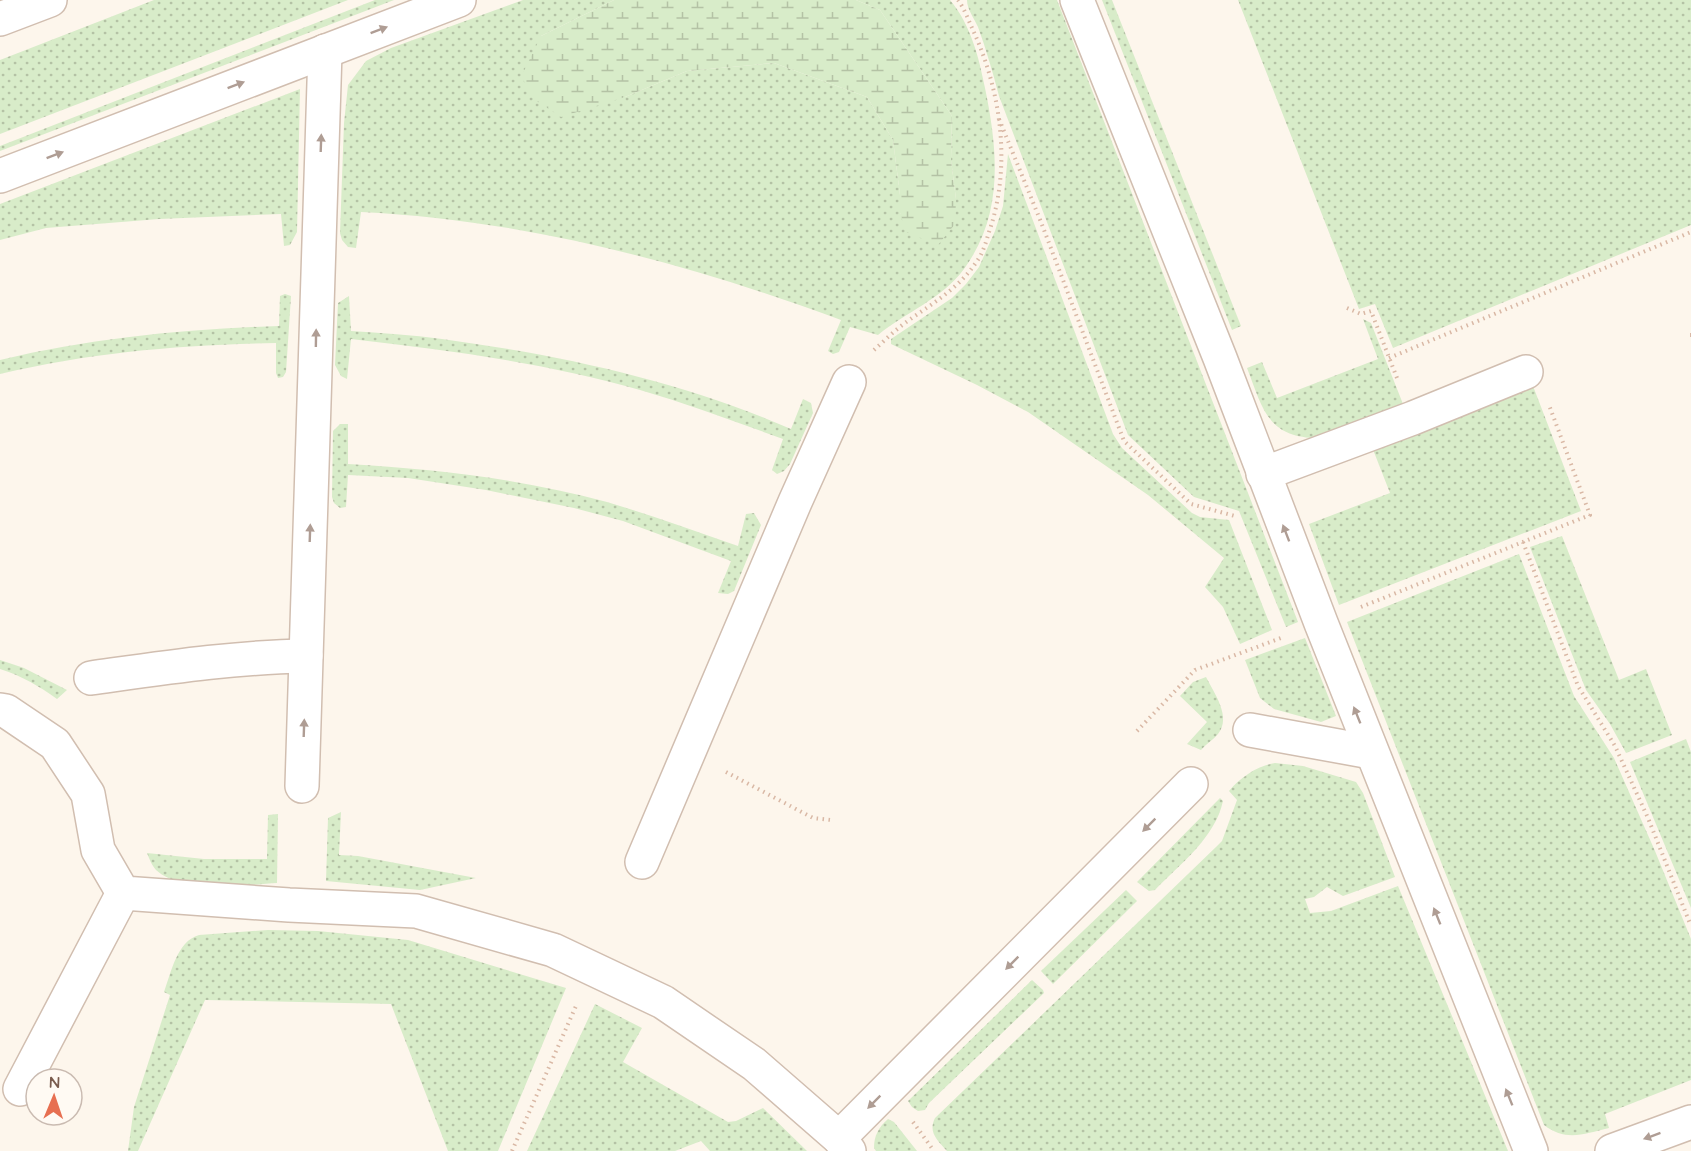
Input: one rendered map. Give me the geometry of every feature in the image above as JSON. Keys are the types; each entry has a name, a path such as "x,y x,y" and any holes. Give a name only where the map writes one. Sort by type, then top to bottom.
{"lane":[{"path":"0,19 50,0"},
{"path":"0,176 459,0"},
{"path":"1077,0 1220,358 1320,623 1531,1151"},
{"path":"302,786 325,51"},
{"path":"1263,474 1413,418 1526,372"},
{"path":"642,862 795,502 849,382"},
{"path":"91,678 200,662 306,656"},
{"path":"0,710 6,711 55,744 88,794 99,850 123,893"},
{"path":"1250,730 1371,752"},
{"path":"123,893 416,911 553,950 663,1002 744,1058 844,1144 1191,784"},
{"path":"20,1089 123,893"},
{"path":"1612,1151 1691,1122"}],"path":[{"path":"960,1 983,52 999,119 1041,222 1124,441 1191,504 1206,510 1235,515 1239,526"},
{"path":"849,382 871,354 903,324 958,285 978,260 998,201 1002,169 999,119"},
{"path":"1389,358 1691,232"},
{"path":"1347,308 1360,314 1371,310 1413,418"},
{"path":"1137,731 1196,670 1590,515 1536,369 1526,372"},
{"path":"1523,542 1578,686 1615,746 1648,818 1691,926"},
{"path":"688,752 813,818 831,820"},
{"path":"512,1151 592,969"}],"green space":[{"path":"154,0 348,0 0,134 0,60"},
{"path":"375,0 394,0 0,151 0,146"},
{"path":"523,0 614,0 541,36 625,97 687,71 774,63 867,97 893,140 900,214 956,199 951,160 952,116 880,10 856,0 950,0 969,31 977,54 993,135 995,158 992,204 977,248 955,280 935,297 878,335 850,327 839,352 833,354 828,351 841,320 724,280 605,248 484,224 361,212 356,248 348,247 340,233 344,123 348,85 366,61 391,48"},
{"path":"614,0 856,0 880,10 952,116 951,160 956,199 955,224 938,245 906,232 900,213 893,140 867,97 774,63 687,71 625,97 561,117 538,102 521,77 541,36"},
{"path":"967,0 1057,0 1298,622 1286,627 1239,511 1194,497 1128,435 999,96 984,44"},
{"path":"1102,0 1112,0 1241,326 1232,330"},
{"path":"1238,0 1691,0 1691,225 1393,348 1375,304 1359,309"},
{"path":"300,89 297,232 290,245 284,246 281,214 159,219 46,228 0,240 0,204"},
{"path":"1008,154 1113,434 1122,448 1192,513 1200,517 1229,520 1272,630 1240,644 1223,607 1205,587 1224,558 1148,495 1028,412 891,344 891,339 952,298 979,267 1003,206"},
{"path":"285,294 291,296 286,372 283,377 278,378 276,373 276,343 137,351 69,360 0,374 0,360 69,346 174,332 279,326 280,296"},
{"path":"349,296 351,331 408,335 486,345 620,372 707,397 791,429 803,399 811,403 813,413 790,464 784,471 777,474 772,470 783,439 658,395 569,372 460,353 351,339 347,379 341,376 335,365 338,303"},
{"path":"1363,319 1371,323 1403,404 1314,438 1285,432 1268,416 1262,406 1247,368 1262,362 1277,398 1378,359"},
{"path":"1533,386 1581,511 1339,605 1309,524 1390,493 1372,447"},
{"path":"340,424 348,424 348,464 446,472 543,487 607,502 738,546 746,514 754,513 761,525 734,591 728,594 718,593 731,561 623,521 574,508 486,490 408,478 348,475 346,507 340,508 334,503 332,497 333,431"},
{"path":"1562,536 1619,680 1646,669 1672,735 1626,753 1610,724 1586,690 1530,547"},
{"path":"1519,554 1574,696 1614,758 1691,939 1691,1080 1605,1114 1609,1128 1575,1135 1560,1133 1544,1125 1347,622"},
{"path":"1305,638 1336,716 1321,722 1274,709 1260,698 1245,660"},
{"path":"0,660 24,668 67,690 57,699 30,682 0,669"},
{"path":"1206,677 1220,705 1223,720 1218,734 1201,750 1187,744 1207,722 1180,696 1193,682"},
{"path":"1686,739 1691,752 1691,908 1630,762"},
{"path":"1275,763 1303,766 1356,782 1363,793 1395,877 1343,896 1327,887 1314,897 1305,899 1310,913 1331,911 1398,886 1508,1151 947,1151 933,1132 935,1118 1222,841 1237,800 1229,791 1250,773"},
{"path":"1220,798 1223,801 1213,827 1195,850 1155,890 1149,891 1137,882"},
{"path":"341,812 339,855 358,856 476,878 420,890 326,881 328,818"},
{"path":"278,814 277,883 214,886 181,882 167,878 156,870 147,853 204,859 267,859 268,815"},
{"path":"1126,890 1137,901 1053,984 1041,971"},
{"path":"268,930 318,931 408,940 566,988 498,1151 448,1151 391,1004 205,1000 138,1151 128,1151 134,1107 170,995 164,992 180,951 191,938 199,935"},
{"path":"1032,980 1044,993 929,1103 925,1110 918,1111 912,1107 908,1101"},
{"path":"595,1004 642,1028 623,1062 728,1122 736,1121 763,1108 807,1151 710,1151 701,1141 675,1151 527,1151"},
{"path":"888,1119 894,1122 917,1151 876,1151 874,1143 876,1135"}]}
